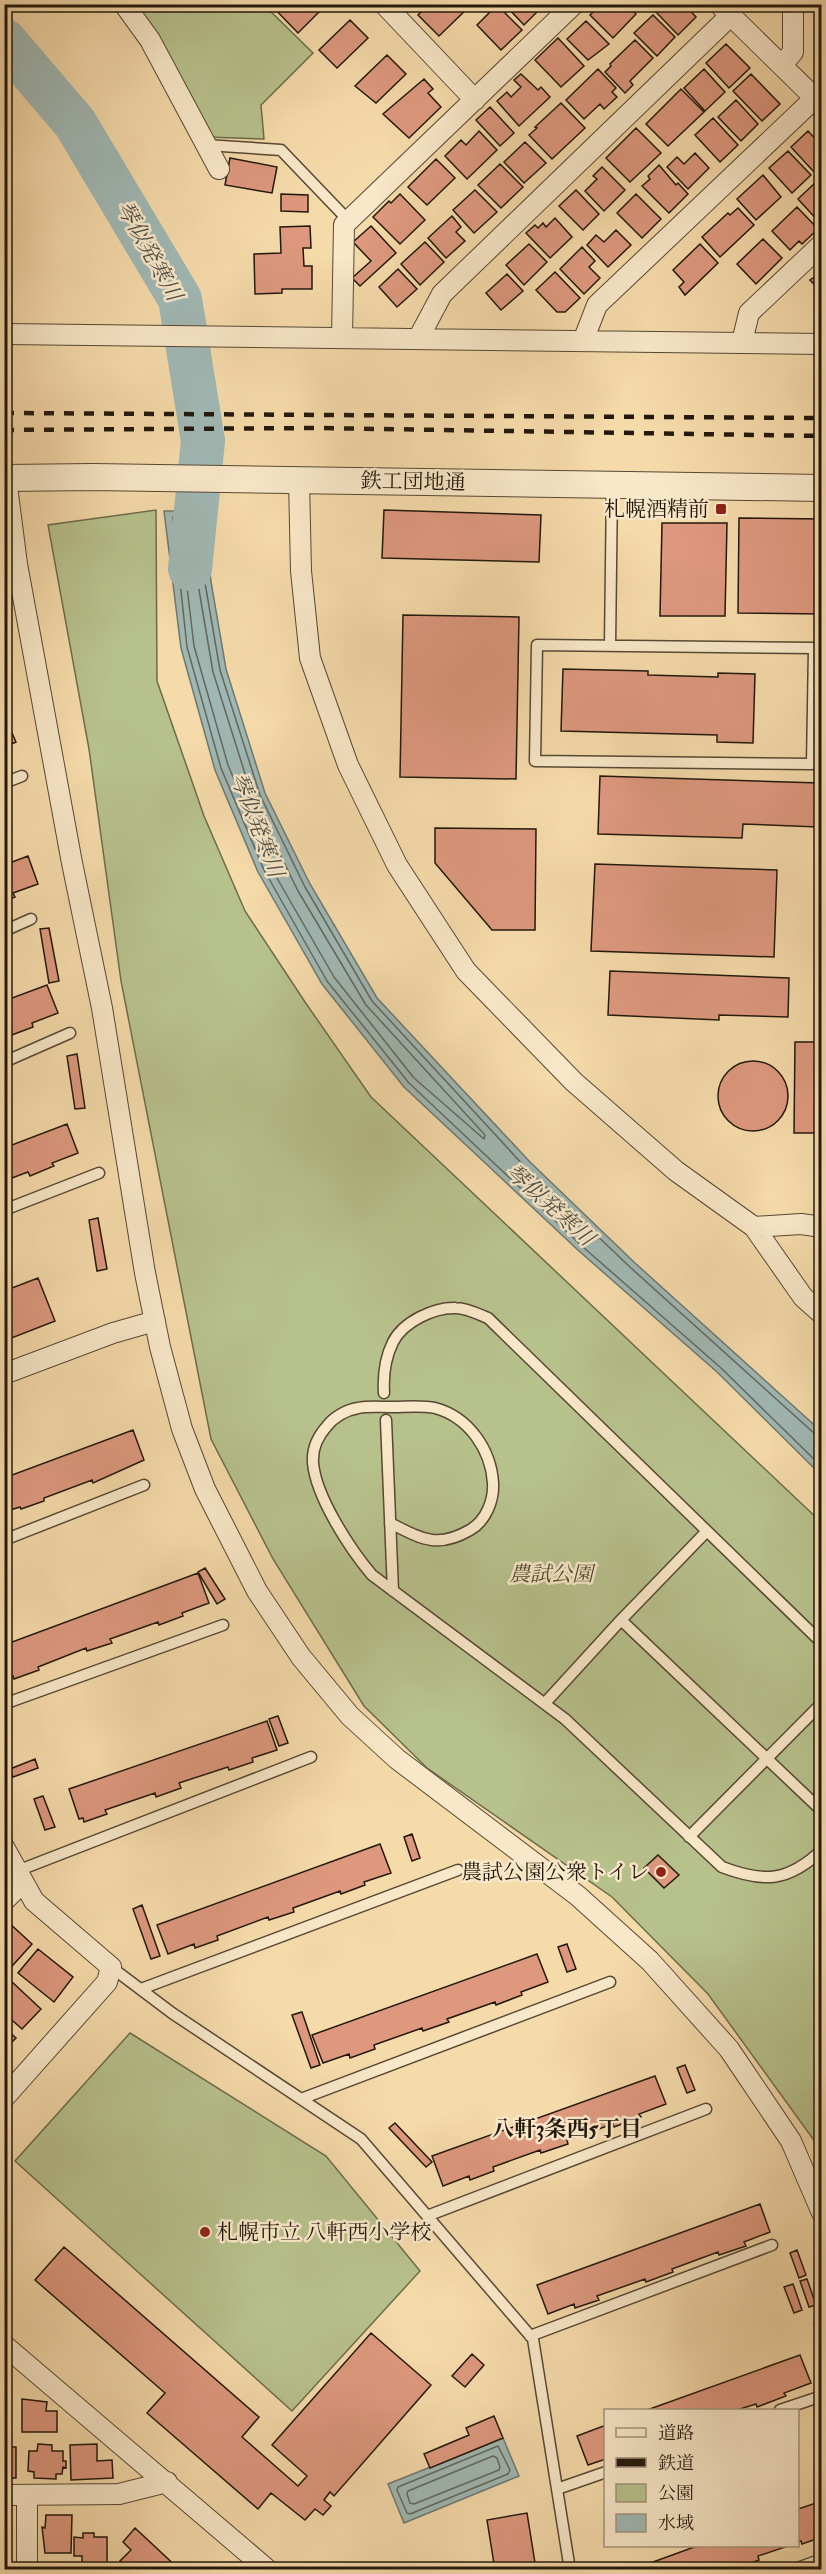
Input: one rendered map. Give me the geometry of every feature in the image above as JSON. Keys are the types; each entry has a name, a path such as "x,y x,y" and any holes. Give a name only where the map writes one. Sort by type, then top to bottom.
{"street":[{"path":"124,4 150,40 219,169"},
{"path":"384,4 475,100"},
{"path":"342,338 344,225 574,4"},
{"path":"782,65 793,52 793,4"},
{"path":"418,339 442,294 724,10 818,102 597,305 583,341"},
{"path":"742,342 749,313 822,244"},
{"path":"4,334 822,344"},
{"name":"鉄工団地通","path":"5,478 93,477 822,488"},
{"path":"5,478 17,564 72,862 102,1008 155,1321 182,1429 205,1489 257,1590 301,1657 350,1716 397,1759 578,1896 650,1961 735,2058 791,2141 822,2213"},
{"path":"288,480 310,658 348,765 397,865 466,971 566,1073 676,1172 754,1227 803,1297 822,1314"},
{"path":"754,1227 801,1224 822,1227"},
{"path":"4,1374 113,1333 155,1321"},
{"path":"4,1847 34,1901 111,1968 107,1982 4,2098"},
{"path":"4,1901 20,1876"},
{"path":"4,2344 268,2570"},
{"path":"4,2495 119,2494 167,2482"},
{"path":"27,2494 27,2570"}],"lane":[{"path":"206,145 281,150 348,221"},
{"path":"610,646 612,485"},
{"path":"537,645 610,646 814,648 812,764 535,761 537,645"},
{"path":"4,783 22,776"},
{"path":"4,931 31,919"},
{"path":"4,1062 70,1033"},
{"path":"4,1210 99,1173"},
{"path":"384,1393 383,1374 394,1341 411,1323 437,1309 458,1307 488,1318 822,1643"},
{"path":"390,1523 415,1536 432,1541 453,1540 475,1527 487,1513 493,1491 492,1466 482,1444 465,1424 436,1408 357,1408 334,1417 317,1437 313,1463 324,1499 353,1553 372,1575 565,1719 722,1868 748,1877 773,1878 799,1870 822,1850"},
{"path":"386,1420 393,1591"},
{"path":"4,1540 144,1485"},
{"path":"545,1703 707,1531"},
{"path":"621,1620 822,1811"},
{"path":"4,1704 223,1625"},
{"path":"689,1837 822,1703"},
{"path":"20,1876 311,1756"},
{"path":"141,1989 458,1870"},
{"path":"111,1968 172,2013 361,2139 530,2336 570,2570"},
{"path":"301,2099 610,1982"},
{"path":"427,2216 706,2109"},
{"path":"530,2336 771,2245"},
{"path":"783,2409 822,2396"},
{"path":"557,2489 604,2473"},
{"path":"792,2570 822,2559"}],"green space":[{"path":"165,5 264,5 313,53 261,105 264,139 206,137 140,12"},
{"name":"農試公園","path":"156,510 157,681 204,816 245,911 371,1097 821,1522 821,2150 708,1994 612,1897 427,1768 364,1706 273,1559 211,1439 121,981 89,749 48,525"},
{"path":"130,2033 326,2156 420,2271 292,2411 15,2161"}],"water":[{"path":"164,511 204,511 211,582 226,669 265,793 310,884 377,998 530,1162 635,1263 821,1431 821,1475 717,1372 579,1251 404,1087 322,984 258,872 215,770 181,648"},
{"path":"503,2438 519,2476 404,2523 388,2484"}],"building":[{"path":"270,4 327,4 298,33"},
{"path":"429,4 472,4 439,36 418,15"},
{"path":"504,4 536,4 540,9 524,25"},
{"path":"601,4 626,4 636,14 613,38 590,15"},
{"path":"664,4 684,4 696,17 678,35 656,12"},
{"path":"497,5 522,30 501,50 477,25"},
{"path":"653,15 675,37 657,56 634,33"},
{"path":"350,20 368,38 337,68 319,50"},
{"path":"586,21 609,44 588,60 567,39"},
{"path":"558,38 584,66 561,87 535,60"},
{"path":"635,40 653,58 630,81 633,85 625,93 605,72 611,66 610,64"},
{"path":"726,44 750,68 729,88 706,63"},
{"path":"387,55 406,74 376,103 355,86"},
{"path":"598,69 616,88 612,92 617,97 604,109 600,104 584,119 566,100"},
{"path":"704,69 725,92 705,111 684,88"},
{"path":"521,74 538,90 541,87 550,97 519,126 497,101 507,92 511,97 521,87 514,80"},
{"path":"751,74 780,104 762,121 733,91"},
{"path":"424,79 433,89 428,93 441,107 409,138 383,114"},
{"path":"681,89 704,112 668,146 646,124"},
{"path":"736,100 758,124 741,141 718,117"},
{"path":"561,103 585,128 552,159 529,135"},
{"path":"490,107 514,133 500,146 476,120"},
{"path":"713,118 738,145 720,162 695,135"},
{"path":"636,128 661,153 630,182 606,158"},
{"path":"479,131 497,150 467,179 445,156 461,140 466,145"},
{"path":"808,131 822,146 822,164 814,172 791,147"},
{"path":"525,142 546,163 524,183 504,162"},
{"path":"788,151 811,175 792,193 769,168"},
{"path":"695,153 709,168 688,189 667,167 677,157 684,164"},
{"path":"230,158 277,167 272,193 225,185"},
{"path":"436,159 455,178 427,205 408,187"},
{"path":"500,164 523,187 501,208 478,185"},
{"path":"659,165 676,185 678,183 688,194 669,213 642,186 650,179 648,176"},
{"path":"602,167 625,190 604,211 585,191 597,179 593,176"},
{"path":"763,175 781,197 756,220 737,199"},
{"path":"817,181 822,186 820,223 798,199"},
{"path":"475,190 497,212 474,233 453,210"},
{"path":"576,190 599,214 583,230 559,206"},
{"path":"281,194 308,195 308,212 281,211"},
{"path":"400,194 425,220 400,244 373,217 389,201 391,203"},
{"path":"636,194 661,219 642,238 617,213"},
{"path":"797,207 818,229 802,244 799,241 790,250 772,231"},
{"path":"738,208 754,225 720,257 702,237 728,213 730,215"},
{"path":"452,216 461,227 456,232 465,241 446,258 428,238"},
{"path":"555,218 572,237 550,258 526,233 535,225 538,228 543,223 546,227"},
{"path":"310,226 311,248 303,248 304,266 312,266 312,289 282,289 282,293 255,294 254,254 281,253 280,227"},
{"path":"371,226 396,253 360,286 352,278 371,261 353,242"},
{"path":"616,230 631,245 608,267 587,245 596,235 604,242"},
{"path":"763,239 782,258 756,284 737,264"},
{"path":"425,242 444,262 420,285 401,264"},
{"path":"529,244 547,262 524,285 506,265"},
{"path":"700,244 718,263 685,295 679,287 684,282 673,270"},
{"path":"582,247 595,261 589,267 600,278 584,294 560,269"},
{"path":"398,269 417,289 397,307 379,287"},
{"path":"555,272 580,298 565,312 557,312 536,290"},
{"path":"822,272 822,292 810,280"},
{"path":"507,274 523,291 501,310 486,293"},
{"path":"384,510 541,515 539,562 382,558"},
{"path":"739,518 822,519 822,614 738,613"},
{"path":"662,523 727,523 725,616 660,616"},
{"path":"403,615 519,617 516,779 400,777"},
{"path":"563,669 648,671 648,675 718,677 718,673 755,674 753,743 717,742 717,735 561,731"},
{"path":"4,715 16,742 4,747"},
{"path":"600,776 820,783 818,827 743,824 742,838 598,834"},
{"path":"435,828 536,829 535,930 492,930 435,863"},
{"path":"28,856 38,884 13,893 15,897 4,901 4,865"},
{"path":"595,864 777,870 774,957 591,951"},
{"path":"49,928 59,981 49,983 40,929"},
{"path":"819,943 822,943 822,1022 818,1022"},
{"path":"610,971 789,978 788,1017 719,1015 719,1020 608,1015"},
{"path":"47,985 58,1013 32,1023 33,1027 9,1036 7,1033 4,1034 4,1001"},
{"path":"795,1042 822,1042 822,1133 794,1133"},
{"path":"77,1054 85,1108 75,1109 67,1056"},
{"path":"753,1061 766,1064 778,1071 785,1083 788,1096 785,1109 778,1121 766,1128 753,1131 740,1128 728,1121 721,1109 718,1096 721,1083 728,1071 740,1064"},
{"path":"67,1124 78,1153 52,1163 54,1166 30,1176 28,1172 4,1181 4,1148"},
{"path":"98,1218 107,1269 97,1271 89,1220"},
{"path":"38,1278 55,1321 4,1341 4,1291"},
{"path":"133,1430 144,1460 93,1483 92,1480 44,1498 44,1501 4,1512 4,1478"},
{"path":"205,1568 225,1599 217,1604 198,1572"},
{"path":"198,1573 209,1603 159,1625 158,1622 110,1639 112,1643 87,1651 86,1648 38,1667 39,1670 14,1679 13,1676 4,1679 4,1645"},
{"path":"278,1716 288,1743 279,1746 269,1719"},
{"path":"267,1721 277,1750 252,1758 253,1762 229,1770 228,1767 179,1783 181,1788 156,1797 155,1793 105,1810 107,1814 84,1822 83,1818 79,1819 69,1789"},
{"path":"35,1759 38,1768 13,1777 10,1769"},
{"path":"43,1796 55,1827 45,1830 34,1799"},
{"path":"412,1834 420,1858 412,1861 404,1837"},
{"path":"380,1844 391,1873 364,1882 365,1885 341,1894 340,1891 293,1908 294,1912 269,1920 268,1917 217,1936 218,1940 195,1948 194,1944 168,1954 157,1925"},
{"name":"農試公園公衆トイレ","path":"658,1855 679,1875 664,1888 644,1868"},
{"path":"142,1905 160,1956 151,1959 133,1909"},
{"path":"7,1921 32,1944 4,1975 4,1924"},
{"path":"567,1944 576,1969 567,1972 558,1947"},
{"path":"38,1949 73,1977 54,2002 18,1973"},
{"path":"537,1954 548,1982 496,2005 495,2002 447,2019 449,2022 423,2031 422,2028 374,2045 375,2049 350,2058 349,2054 323,2063 312,2035"},
{"path":"11,1981 41,2009 22,2029 4,2013 4,1988"},
{"path":"302,2012 320,2065 311,2068 292,2015"},
{"path":"4,2027 16,2038 4,2050"},
{"path":"685,2065 695,2090 687,2093 677,2068"},
{"path":"655,2076 666,2104 639,2114 641,2117 614,2127 613,2124 567,2140 568,2144 541,2153 540,2150 493,2167 494,2171 470,2180 469,2176 443,2186 432,2156"},
{"path":"395,2123 432,2162 426,2167 389,2128"},
{"path":"760,2204 770,2232 744,2242 746,2246 719,2255 718,2252 672,2269 673,2272 646,2282 645,2279 597,2296 599,2300 575,2308 574,2304 548,2314 537,2285"},
{"path":"64,2247 259,2417 242,2437 298,2486 307,2476 272,2445 371,2333 431,2385 334,2496 330,2492 324,2500 331,2506 323,2515 315,2509 305,2520 271,2493 258,2509 147,2413 165,2393 35,2280"},
{"path":"797,2250 806,2275 799,2278 790,2253"},
{"path":"807,2279 816,2305 809,2307 800,2281"},
{"path":"793,2284 802,2310 794,2313 784,2287"},
{"path":"822,2320 822,2346 814,2323"},
{"path":"472,2354 484,2365 465,2387 452,2376"},
{"path":"800,2355 811,2383 784,2393 786,2396 757,2407 756,2404 740,2409 650,2409"},
{"path":"4,2395 11,2395 11,2432 4,2432"},
{"path":"22,2399 47,2402 46,2411 57,2411 57,2432 22,2432"},
{"path":"494,2416 503,2438 430,2468 424,2454 469,2435 466,2428"},
{"path":"604,2426 604,2460 588,2465 577,2436"},
{"path":"38,2444 52,2445 52,2451 63,2451 66,2468 63,2467 62,2474 56,2474 56,2479 34,2478 34,2472 28,2471 29,2451 37,2451"},
{"path":"97,2444 97,2461 112,2460 113,2478 71,2480 70,2445"},
{"path":"4,2447 16,2447 16,2478 4,2478"},
{"path":"822,2501 822,2537 802,2544 799,2542 799,2509"},
{"path":"527,2513 536,2569 495,2570 487,2520"},
{"path":"46,2515 72,2515 71,2553 45,2553 42,2527 45,2528"},
{"path":"135,2528 180,2570 125,2570 127,2567 120,2561 131,2550 123,2542"},
{"path":"83,2533 94,2533 94,2537 107,2537 107,2570 82,2570 82,2556 74,2556 74,2537 83,2538"},
{"path":"694,2547 785,2547 758,2556 759,2560 732,2570 728,2567 722,2570 631,2570"}],"waterway":[{"name":"琴似発寒川","path":"4,40 75,123 180,299 203,441 190,569"}],"railway":[{"path":"4,413 822,418"},
{"path":"4,430 318,428 822,436"}],"place":[{"name":"札幌酒精前","path":"721,509"},
{"name":"農試公園公衆トイレ","path":"661,1872"},
{"name":"札幌市立 八軒西小学校","path":"205,2232"}],"district":[{"name":"八軒3条西5丁目","path":"567,2129"}]}
